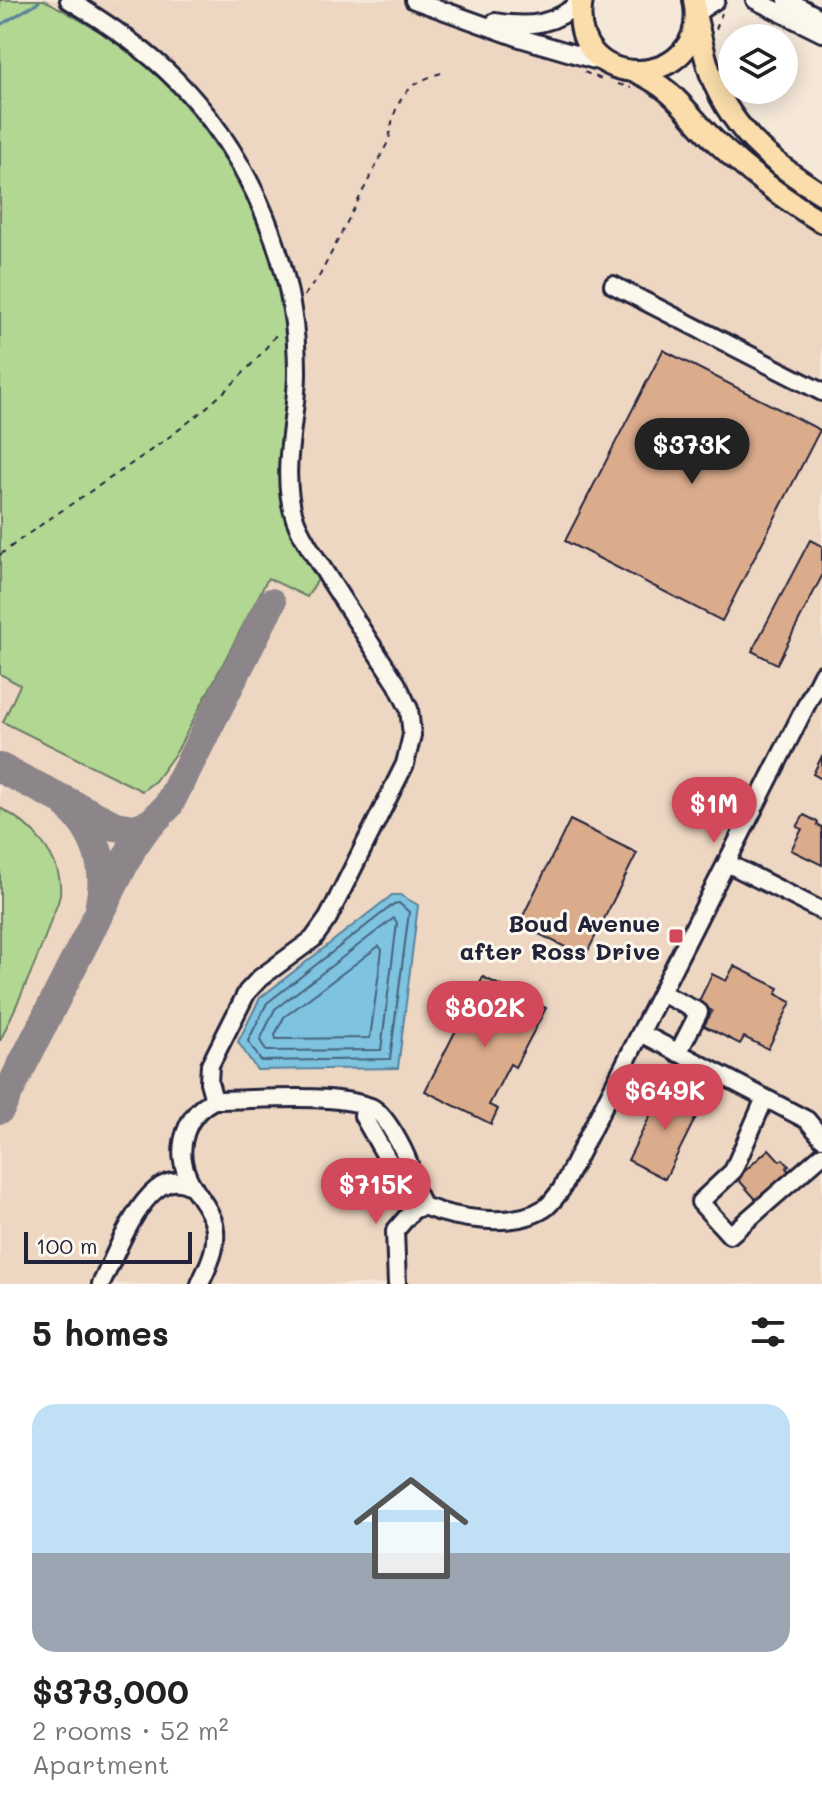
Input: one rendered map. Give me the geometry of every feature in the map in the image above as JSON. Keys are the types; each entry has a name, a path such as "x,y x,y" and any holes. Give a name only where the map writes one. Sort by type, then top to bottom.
{"main road":[{"path":"582,1 580,22 586,41 605,71 626,71 638,81 667,89 705,132 740,164 822,222"},
{"path":"638,81 677,57 690,39 695,10"},
{"path":"695,10 708,69 734,118 752,142 773,161 822,194"}],"street":[{"path":"69,0 138,46 176,79 239,164 264,216 279,255 291,314 297,374 287,483 295,521 397,684 409,709 412,735 405,764 328,918 313,939 260,978 247,992 210,1065 209,1082 214,1100"},
{"path":"414,0 605,71"},
{"path":"755,0 822,33"},
{"path":"787,0 822,19"},
{"path":"458,15 525,26 562,16 582,1"},
{"path":"695,10 719,5"},
{"path":"613,285 822,392"},
{"path":"397,1284 395,1231 413,1210 423,1206 468,1219 527,1217 547,1207 561,1190 822,674"},
{"path":"727,863 822,911"},
{"path":"661,993 699,1012 678,1053"},
{"path":"641,1033 807,1120 822,1138"},
{"path":"765,1098 733,1171 700,1202 730,1235 822,1155"},
{"path":"200,1284 216,1241 210,1212 186,1174 183,1159 186,1129 194,1114 214,1100 339,1100 364,1107 363,1116 388,1160 396,1171 406,1174 423,1206"},
{"path":"101,1284 145,1200 174,1179 185,1181 194,1188"}],"path":[{"path":"716,29 719,5"},
{"path":"575,69 605,71"},
{"path":"0,555 36,527 152,451 230,388 269,344 320,275 389,140 391,121 401,97 420,79 441,73"},
{"path":"618,84 638,81"}],"shaded area":[{"path":"0,0 413,0 626,71 822,221 822,1284 0,1284"}],"green space":[{"path":"0,0 44,0 129,51 163,81 220,152 242,192 261,233 285,321 289,377 280,481 290,518 320,576 307,597 268,578 177,751 155,781 142,791 3,722 20,685 0,674"},
{"path":"0,808 33,832 50,854 60,880 60,894 33,968 0,1041"}],"water":[{"path":"392,895 400,895 418,905 398,1068 257,1070 238,1042 260,998"}],"building":[{"path":"663,350 820,430 722,621 565,541"},
{"path":"810,540 822,546 822,576 777,664 752,651"},
{"path":"822,756 822,779 813,774"},
{"path":"804,815 822,827 822,865 791,850 802,829 797,827"},
{"path":"570,820 637,853 585,957 519,924"},
{"path":"734,966 779,988 776,994 791,1002 768,1049 744,1037 740,1044 704,1026 712,1011 698,1003 712,974 726,981"},
{"path":"483,977 546,1008 515,1067 510,1064 489,1105 498,1109 491,1124 425,1091"},
{"path":"665,1086 702,1105 665,1179 628,1160"},
{"path":"769,1149 780,1161 783,1159 792,1175 760,1204 737,1178"}],"waterway":[{"path":"0,25 39,2"}],"taxiway":[{"path":"0,1109 133,846 168,806 271,603"},
{"path":"0,768 115,826 135,829 152,823"},
{"path":"68,806 86,827 98,851 102,877 100,904"}],"place":[{"name":"Boud Avenue after Ross Drive","path":"676,936"}]}
